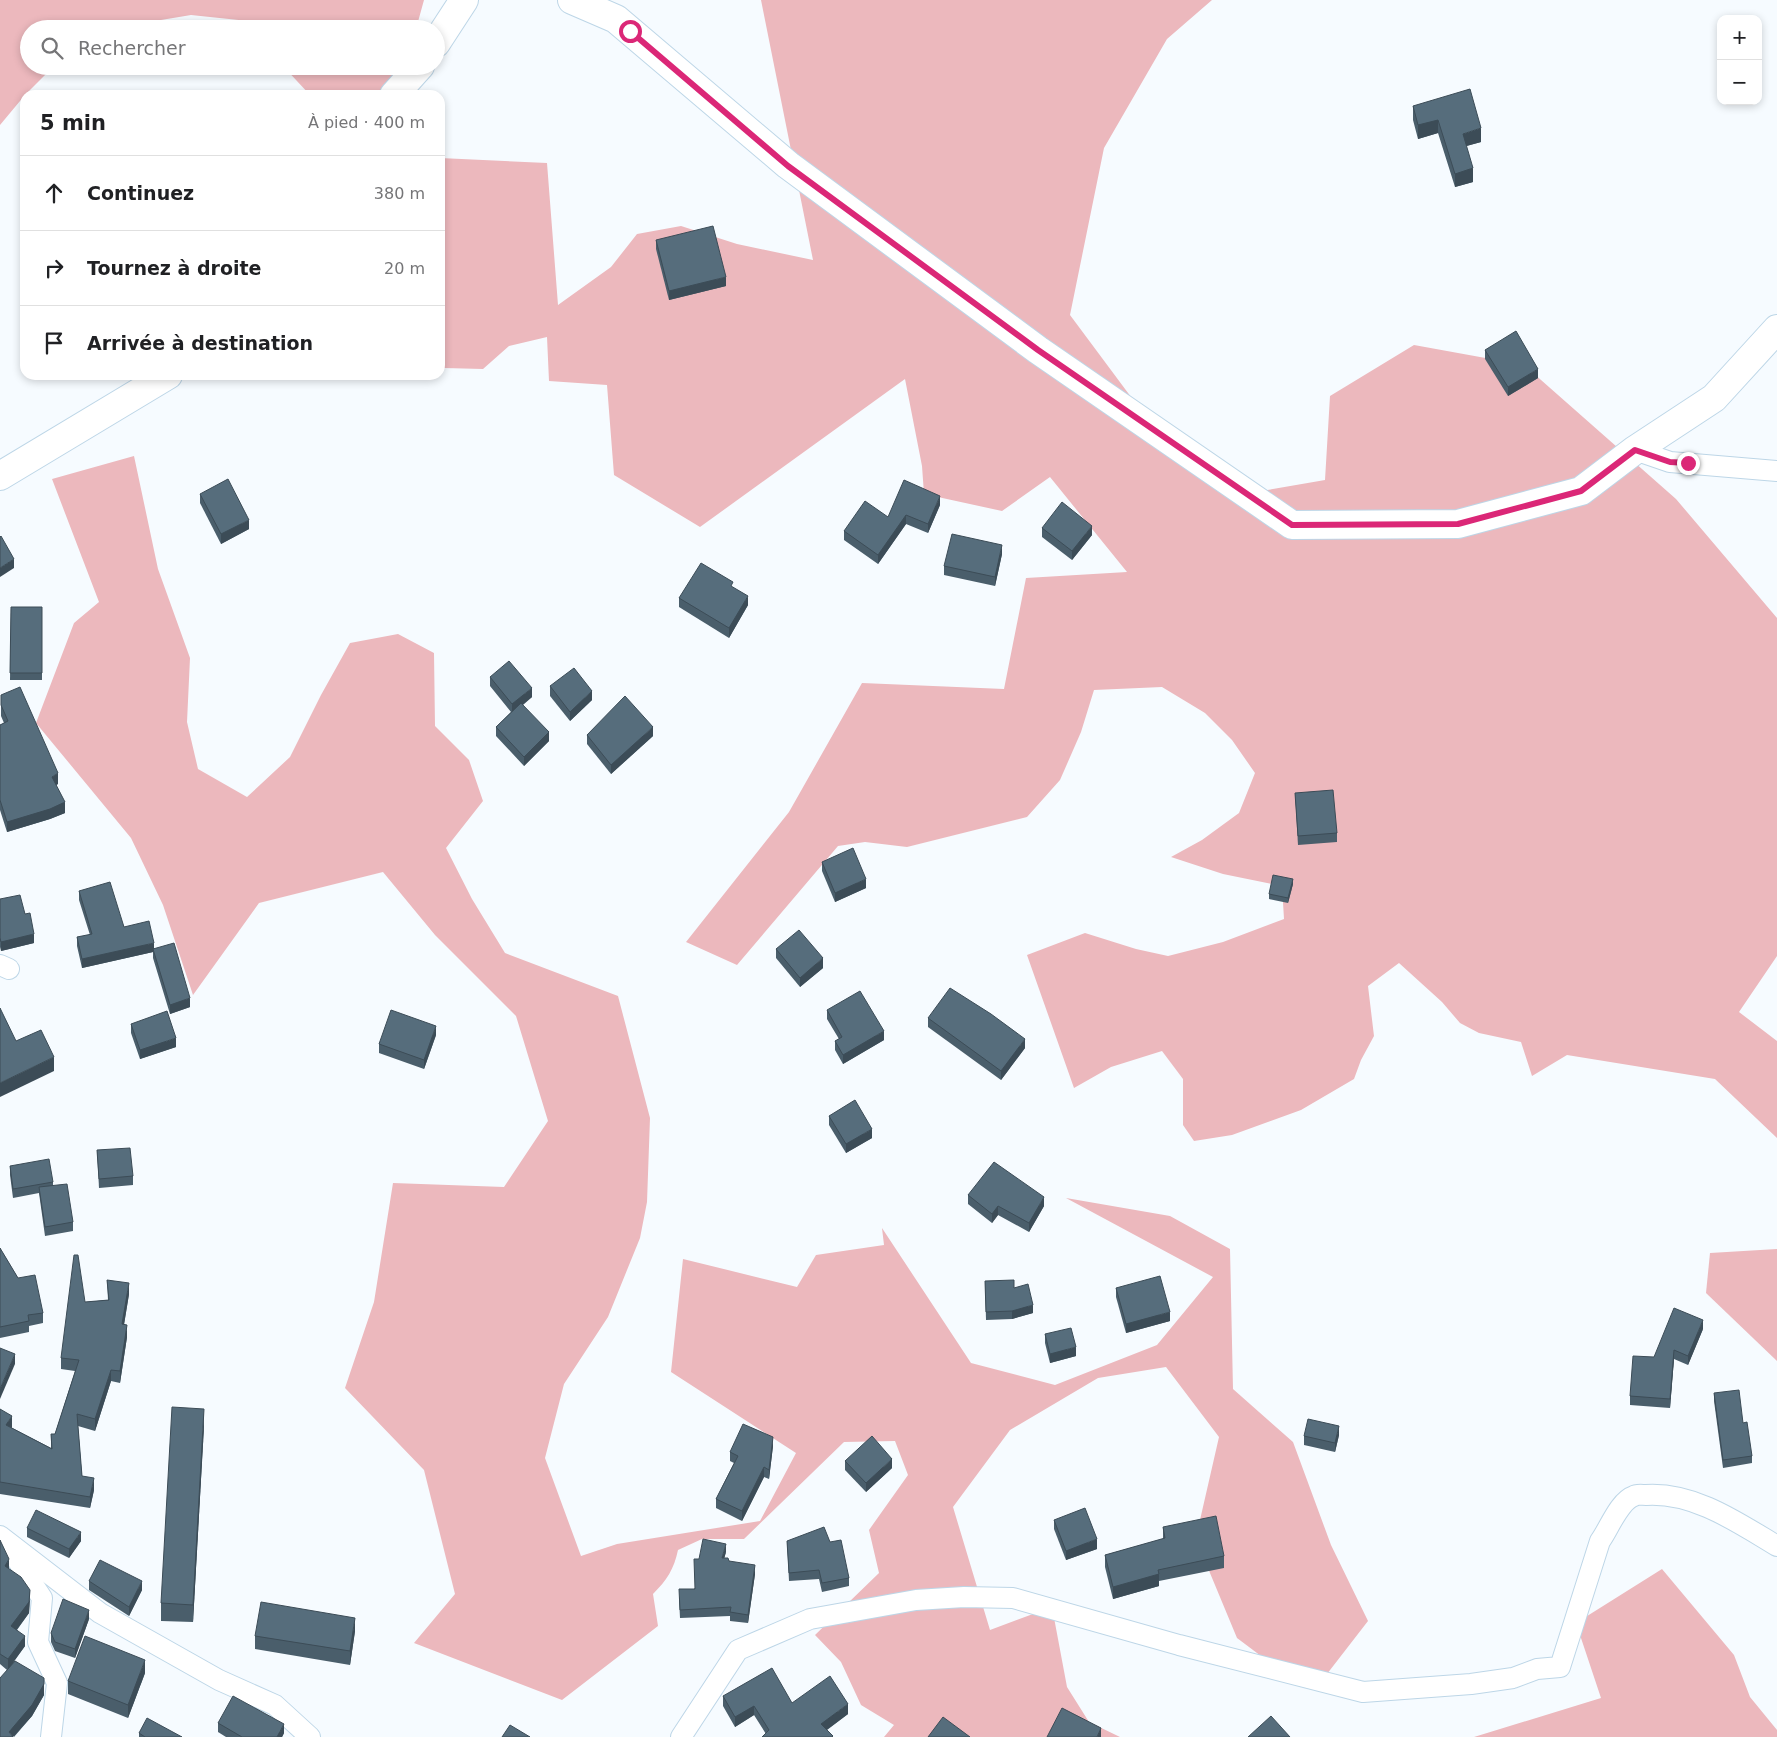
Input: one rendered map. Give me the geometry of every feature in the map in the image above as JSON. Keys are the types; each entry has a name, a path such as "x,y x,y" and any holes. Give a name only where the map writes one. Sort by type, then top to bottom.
{"street":[{"path":"445,29 464,0"},
{"path":"572,0 616,19 788,166 1038,350 1292,525 1458,524 1581,491 1635,450 1714,398 1777,329"},
{"path":"398,90 412,75"},
{"path":"0,476 160,380"},
{"path":"1635,450 1670,462 1777,471"},
{"path":"681,1737 738,1650 810,1619 916,1600 964,1597 1013,1598 1180,1645 1363,1692 1470,1684 1513,1678 1537,1669 1560,1667 1600,1541 1611,1525 1616,1511 1634,1496 1666,1494 1723,1514 1777,1546"},
{"path":"0,1536 42,1598 38,1642 57,1683 51,1737"},
{"path":"0,1536 100,1613 219,1680 275,1705 310,1737"}],"shaded area":[{"path":"0,0 424,0 418,20 238,20 191,15 161,20 20,20 20,75 45,75 30,90 20,90 20,101 0,125"},
{"path":"761,0 1212,0 1167,39 1104,148 1070,315 1163,440 1250,493 1325,480 1330,396 1414,345 1524,365 1676,499 1777,618 1777,956 1739,1012 1777,1041 1777,1138 1715,1079 1567,1055 1532,1076 1521,1042 1479,1033 1460,1023 1442,1002 1399,963 1368,986 1374,1036 1361,1060 1354,1079 1301,1110 1232,1135 1194,1141 1183,1125 1183,1079 1162,1051 1111,1067 1074,1088 1027,955 1085,933 1136,949 1168,956 1223,942 1284,919 1282,886 1223,874 1171,857 1202,840 1239,813 1255,773 1232,740 1205,713 1162,687 1094,690 1081,732 1060,780 1027,817 907,847 865,842 838,846 737,965 686,942 789,812 862,683 1004,689 1026,578 1127,572 1050,477 1002,511 924,494 922,466 905,379 700,527 614,475 607,385 549,381 547,337 509,346 483,369 445,368 445,158 547,163 558,305 611,267 637,234 681,226 737,244 813,260"},
{"path":"291,75 403,75 398,90 305,90"},
{"path":"134,456 158,569 190,658 187,722 198,769 247,797 290,757 350,643 398,634 434,653 435,726 469,760 483,801 446,848 472,899 505,953 618,996 650,1118 647,1202 640,1238 608,1317 564,1384 545,1458 581,1556 617,1544 760,1521 796,1453 671,1372 683,1259 797,1287 816,1255 884,1245 882,1228 971,1363 1055,1385 1157,1345 1213,1277 1066,1198 1170,1216 1230,1249 1233,1389 1293,1442 1331,1545 1368,1621 1320,1683 1273,1665 1237,1638 1205,1561 1200,1520 1219,1437 1166,1367 1098,1378 1010,1430 953,1507 990,1630 1052,1607 1067,1687 1089,1722 1120,1737 884,1737 894,1725 861,1705 841,1662 815,1635 879,1573 869,1530 908,1475 895,1441 844,1442 744,1539 702,1539 678,1550 669,1574 653,1594 658,1626 562,1700 414,1643 455,1594 424,1470 345,1388 374,1302 393,1183 504,1187 548,1121 516,1016 435,935 383,872 259,903 193,995 163,905 131,838 36,723 74,623 99,602 52,479"},
{"path":"1777,1249 1777,1361 1706,1293 1710,1253"},
{"path":"1662,1569 1734,1655 1750,1697 1777,1730 1777,1737 1474,1737 1601,1698 1576,1623"}],"building":[{"path":"1470,89 1481,128 1463,134 1473,168 1455,174 1438,120 1418,125 1413,106"},
{"path":"713,226 726,277 669,291 656,240"},
{"path":"1516,331 1538,369 1508,387 1485,350"},
{"path":"228,479 249,520 221,534 200,494"},
{"path":"904,480 940,496 928,524 906,515 878,555 844,531 865,501 888,517"},
{"path":"1062,502 1092,526 1072,551 1042,528"},
{"path":"952,534 1002,545 995,577 944,566"},
{"path":"0,537 14,559 0,568"},
{"path":"701,563 733,582 731,586 748,596 729,628 679,598"},
{"path":"11,607 42,607 42,673 10,673"},
{"path":"509,661 532,688 512,704 490,677"},
{"path":"574,668 592,691 570,712 550,686"},
{"path":"20,687 58,773 52,777 65,802 50,809 7,822 0,800 0,725 8,721 1,705 1,695"},
{"path":"625,696 653,727 611,765 587,735"},
{"path":"521,703 549,732 524,757 496,727"},
{"path":"1333,790 1337,833 1298,836 1295,793"},
{"path":"853,848 866,879 835,893 822,862"},
{"path":"1273,875 1293,879 1288,898 1269,894"},
{"path":"110,882 124,927 149,921 154,943 82,959 77,937 92,934 79,891"},
{"path":"20,895 25,914 30,913 34,934 1,942 0,899"},
{"path":"799,930 823,958 800,978 776,949"},
{"path":"174,943 190,998 170,1005 153,949"},
{"path":"950,988 991,1014 1025,1039 1001,1071 928,1018"},
{"path":"860,991 884,1031 843,1055 835,1041 842,1037 827,1010"},
{"path":"0,1008 16,1041 41,1030 54,1057 0,1083"},
{"path":"391,1010 436,1026 424,1060 379,1044"},
{"path":"167,1011 176,1038 140,1050 131,1024"},
{"path":"855,1100 872,1129 846,1144 829,1116"},
{"path":"130,1148 133,1176 99,1179 97,1150"},
{"path":"49,1159 53,1182 13,1189 10,1166"},
{"path":"994,1162 1044,1197 1029,1223 998,1206 992,1214 968,1195"},
{"path":"67,1184 73,1222 45,1227 39,1187"},
{"path":"0,1248 18,1278 35,1275 43,1313 28,1315 29,1321 0,1327"},
{"path":"74,1255 78,1255 85,1302 109,1300 107,1280 129,1283 122,1324 127,1325 120,1371 111,1370 95,1419 77,1414 82,1476 94,1478 90,1497 0,1482 0,1409 12,1416 6,1425 52,1449 51,1434 55,1434 79,1360 61,1358"},
{"path":"1160,1276 1170,1312 1126,1324 1116,1288"},
{"path":"1014,1280 1014,1288 1028,1284 1033,1305 1012,1311 986,1312 985,1281"},
{"path":"1674,1308 1703,1320 1688,1356 1674,1350 1670,1399 1630,1396 1633,1356 1654,1357"},
{"path":"1071,1328 1076,1347 1050,1354 1045,1334"},
{"path":"0,1348 15,1354 0,1389"},
{"path":"1739,1390 1743,1423 1747,1422 1752,1456 1723,1460 1714,1393"},
{"path":"172,1407 204,1409 193,1605 161,1603"},
{"path":"1308,1419 1339,1426 1335,1443 1304,1436"},
{"path":"743,1424 773,1437 769,1470 764,1467 742,1511 716,1499 738,1456 730,1452"},
{"path":"872,1436 892,1459 866,1483 845,1461"},
{"path":"1085,1508 1097,1539 1066,1551 1054,1520"},
{"path":"36,1510 81,1532 69,1549 27,1528"},
{"path":"1216,1516 1224,1556 1158,1570 1159,1574 1113,1587 1105,1555 1165,1538 1163,1527"},
{"path":"824,1527 830,1542 841,1540 849,1578 822,1583 819,1570 789,1573 787,1541"},
{"path":"703,1539 726,1544 722,1558 755,1565 748,1615 730,1612 731,1607 680,1610 679,1589 695,1589 694,1559 699,1559"},
{"path":"0,1540 9,1559 5,1566 21,1577 30,1590 29,1602 11,1626 25,1636 8,1659 0,1654"},
{"path":"100,1560 142,1581 129,1607 89,1581"},
{"path":"63,1599 89,1610 75,1649 55,1642 51,1633"},
{"path":"261,1602 355,1618 350,1651 255,1636"},
{"path":"85,1636 145,1660 128,1705 68,1681"},
{"path":"15,1661 44,1678 44,1684 32,1705 9,1732 13,1737 0,1737 0,1678"},
{"path":"772,1668 792,1703 830,1676 848,1704 821,1724 832,1737 762,1737 769,1730 754,1706 735,1717 723,1696"},
{"path":"233,1696 284,1724 277,1737 242,1737 218,1723"},
{"path":"1062,1708 1101,1728 1097,1737 1047,1737"},
{"path":"1271,1716 1290,1737 1248,1737"},
{"path":"943,1717 970,1737 928,1737"},
{"path":"147,1718 182,1737 145,1737 139,1733"},
{"path":"510,1725 530,1737 502,1737"}],"route":[{"path":"630,31 788,166 1038,350 1292,525 1458,524 1581,491 1635,450 1670,462 1688,463"}]}
